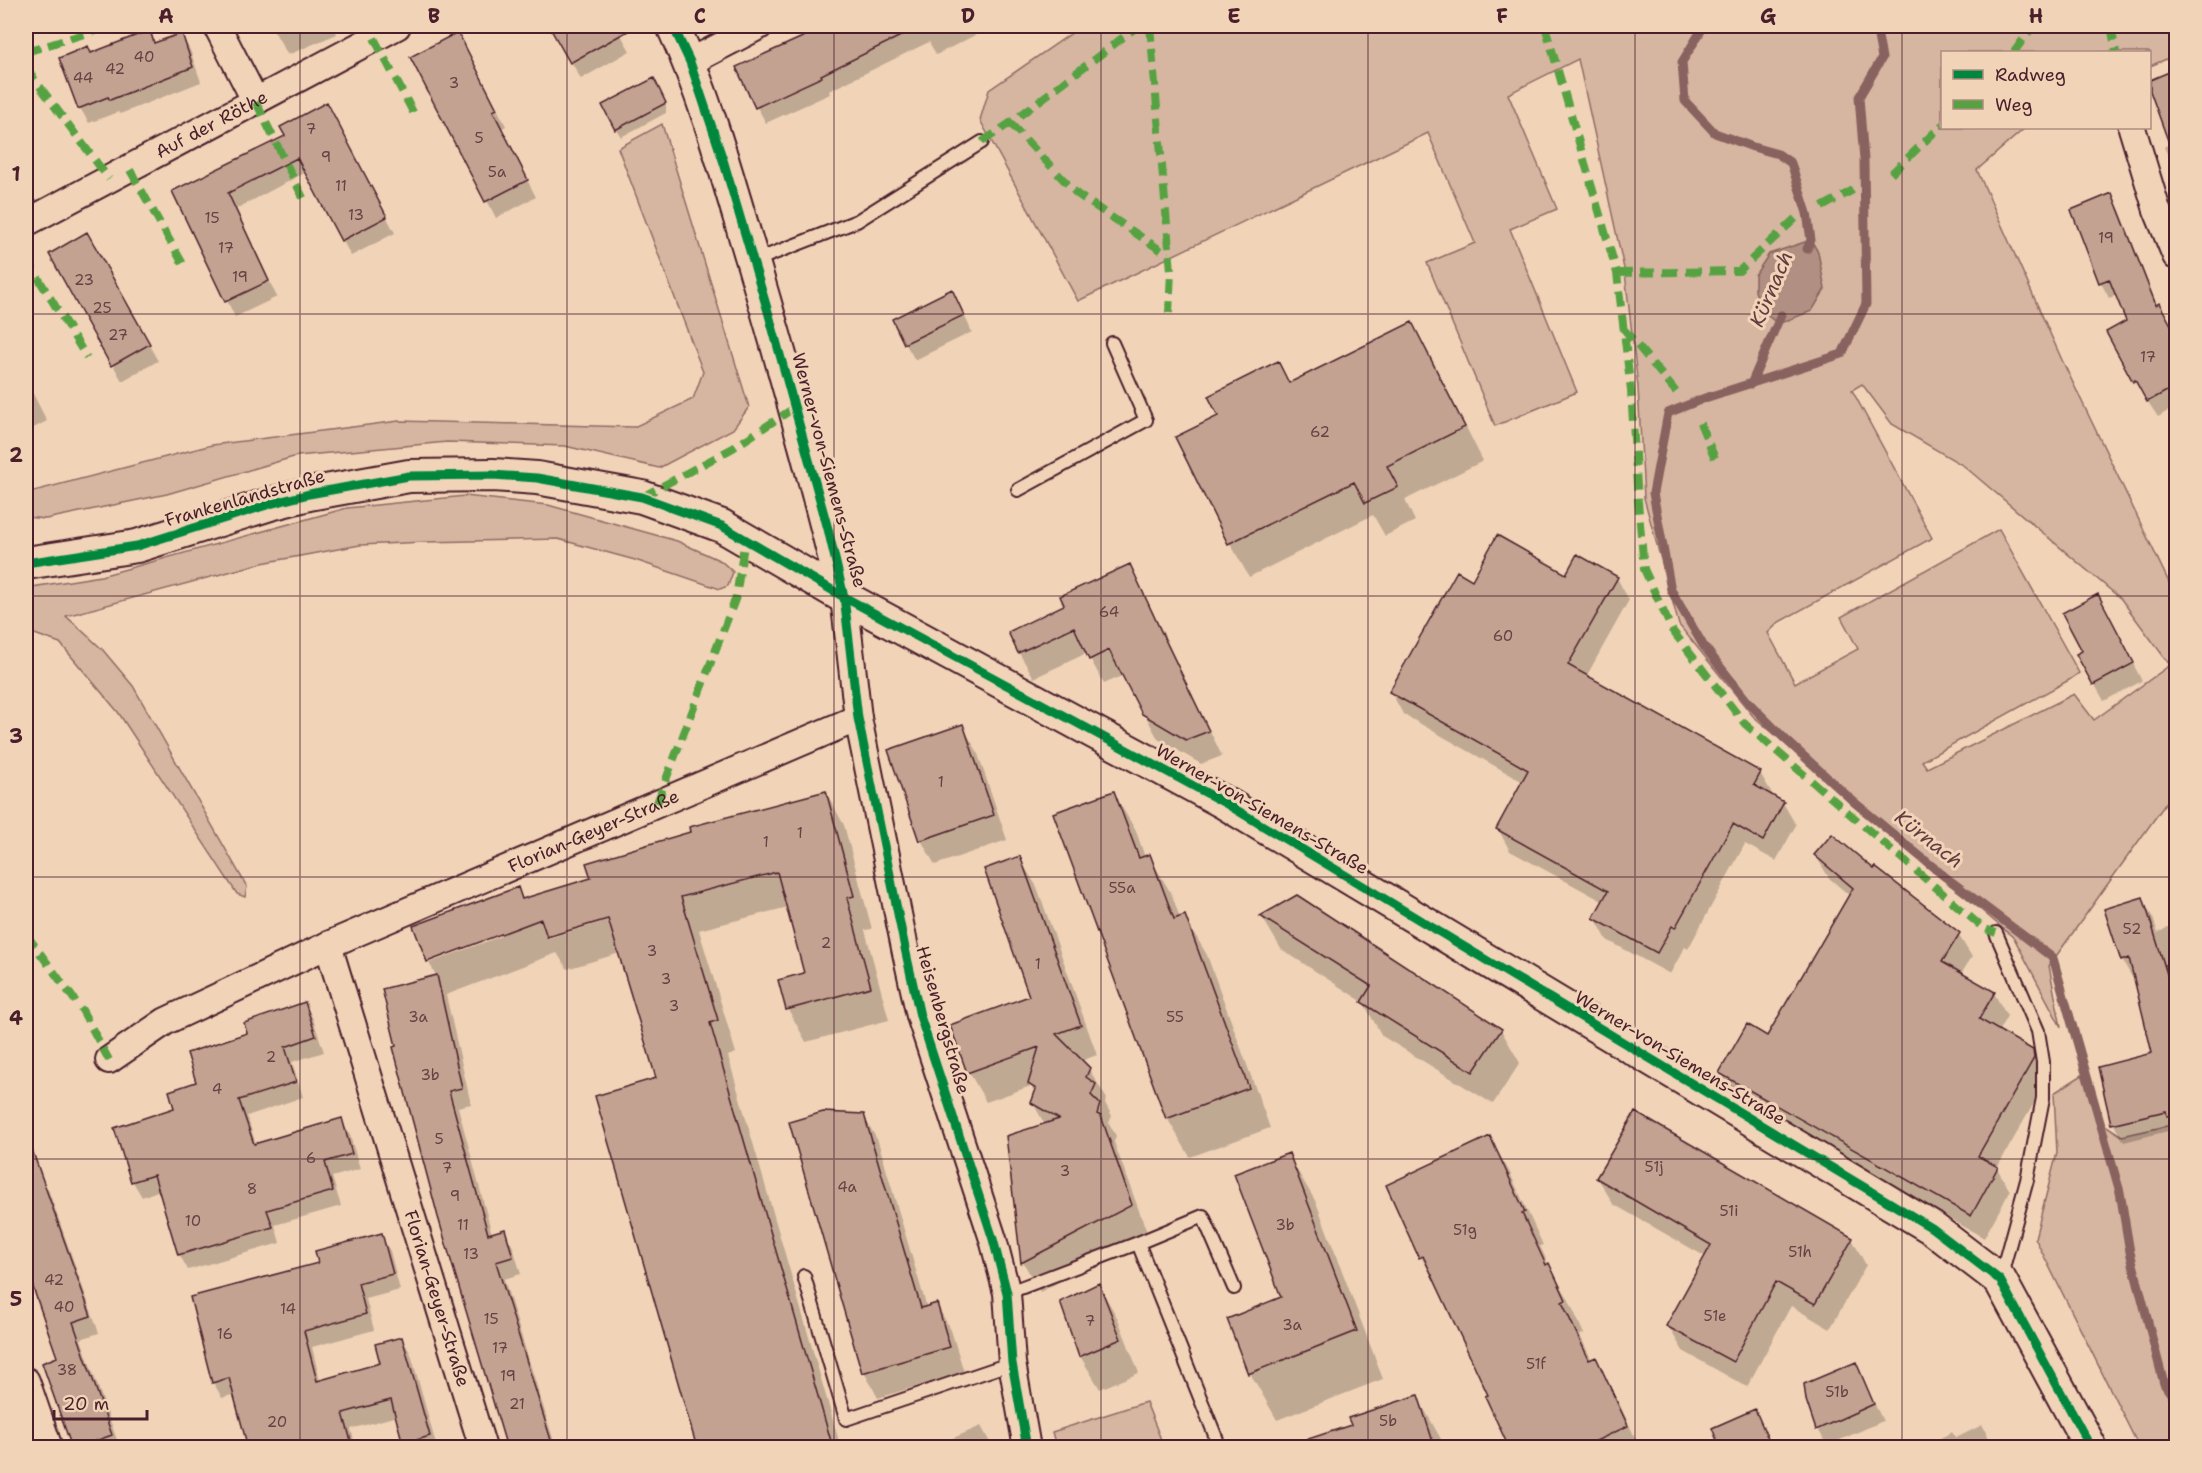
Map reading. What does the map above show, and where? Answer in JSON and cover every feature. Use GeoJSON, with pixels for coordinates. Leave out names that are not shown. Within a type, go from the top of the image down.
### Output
{"type":"FeatureCollection","features":[{"type":"Feature","properties":{"kind":"street"},"geometry":{"type":"LineString","coordinates":[[217,26],[256,102]]}},
{"type":"Feature","properties":{"kind":"street","name":"Auf der Röthe"},"geometry":{"type":"LineString","coordinates":[[26,224],[256,102],[372,32],[397,26]]}},
{"type":"Feature","properties":{"kind":"street","name":"Werner-von-Siemens-Straße"},"geometry":{"type":"LineString","coordinates":[[673,26],[690,63],[724,163],[783,364],[844,597],[1225,803],[1932,1228],[2000,1280],[2091,1448]]}},
{"type":"Feature","properties":{"kind":"street"},"geometry":{"type":"LineString","coordinates":[[690,63],[759,26]]}},
{"type":"Feature","properties":{"kind":"street"},"geometry":{"type":"LineString","coordinates":[[2133,129],[2157,210],[2176,256]]}},
{"type":"Feature","properties":{"kind":"street","name":"Frankenlandstraße"},"geometry":{"type":"LineString","coordinates":[[26,563],[137,546],[309,494],[409,476],[493,475],[579,484],[642,497],[722,526],[844,597]]}},
{"type":"Feature","properties":{"kind":"street","name":"Heisenbergstraße"},"geometry":{"type":"LineString","coordinates":[[844,597],[858,718],[920,1016],[993,1239],[1007,1293],[1012,1364],[1027,1448]]}},
{"type":"Feature","properties":{"kind":"street","name":"Florian-Geyer-Straße"},"geometry":{"type":"LineString","coordinates":[[109,1060],[166,1021],[328,945],[858,718]]}},
{"type":"Feature","properties":{"kind":"street","name":"Florian-Geyer-Straße"},"geometry":{"type":"LineString","coordinates":[[328,945],[483,1448]]}},
{"type":"Feature","properties":{"kind":"street"},"geometry":{"type":"LineString","coordinates":[[26,1381],[49,1448]]}},
{"type":"Feature","properties":{"kind":"lane"},"geometry":{"type":"LineString","coordinates":[[753,262],[857,221],[982,142]]}},
{"type":"Feature","properties":{"kind":"lane"},"geometry":{"type":"LineString","coordinates":[[1018,490],[1146,420],[1112,343]]}},
{"type":"Feature","properties":{"kind":"lane"},"geometry":{"type":"LineString","coordinates":[[1996,933],[2038,1031],[2043,1062],[2043,1098],[2029,1168],[2000,1280]]}},
{"type":"Feature","properties":{"kind":"lane"},"geometry":{"type":"LineString","coordinates":[[1007,1293],[1203,1216],[1234,1288]]}},
{"type":"Feature","properties":{"kind":"lane"},"geometry":{"type":"LineString","coordinates":[[1138,1242],[1217,1440]]}},
{"type":"Feature","properties":{"kind":"lane"},"geometry":{"type":"LineString","coordinates":[[804,1276],[846,1419],[1012,1364]]}},
{"type":"Feature","properties":{"kind":"shaded area"},"geometry":{"type":"Polygon","coordinates":[[[1082,26],[2176,26],[2176,55],[2151,66],[2151,51],[1941,51],[1941,129],[2024,129],[1977,170],[2062,360],[2176,597],[2176,789],[2049,966],[2061,1027],[2014,938],[1753,716],[1679,625],[1644,498],[1638,387],[1625,273],[1578,59],[1508,94],[1557,209],[1510,229],[1577,392],[1495,426],[1427,263],[1475,243],[1428,133],[1078,301],[980,120],[989,90],[1082,26]],[[1862,384],[1852,390],[1932,538],[1779,622],[1768,633],[1795,683],[1858,649],[1841,617],[1999,529],[2079,673],[1922,761],[1927,768],[2074,694],[2094,720],[2170,665],[2121,599],[1964,466],[1892,424],[1862,384]]]}},
{"type":"Feature","properties":{"kind":"shaded area"},"geometry":{"type":"Polygon","coordinates":[[[662,124],[749,407],[733,429],[659,468],[565,446],[447,442],[297,456],[167,494],[46,519],[26,517],[26,493],[212,445],[399,421],[634,427],[693,399],[703,372],[618,148],[662,124]]]}},
{"type":"Feature","properties":{"kind":"shaded area"},"geometry":{"type":"Polygon","coordinates":[[[465,496],[548,505],[677,541],[721,561],[733,572],[728,586],[720,589],[635,560],[558,539],[360,545],[262,563],[66,616],[102,649],[133,686],[247,887],[245,897],[237,894],[118,712],[60,643],[26,631],[26,588],[101,576],[347,508],[465,496]]]}},
{"type":"Feature","properties":{"kind":"shaded area"},"geometry":{"type":"Polygon","coordinates":[[[2084,1074],[2102,1123],[2122,1136],[2176,1124],[2176,1447],[2139,1447],[2035,1238],[2057,1153],[2054,1093],[2084,1074]]]}},
{"type":"Feature","properties":{"kind":"shaded area"},"geometry":{"type":"Polygon","coordinates":[[[1146,1402],[1164,1447],[1056,1447],[1052,1432],[1146,1402]]]}},
{"type":"Feature","properties":{"kind":"water"},"geometry":{"type":"Polygon","coordinates":[[[1811,240],[1818,252],[1825,289],[1812,311],[1778,324],[1763,312],[1755,291],[1755,275],[1769,254],[1811,240]]]}},
{"type":"Feature","properties":{"kind":"building"},"geometry":{"type":"Polygon","coordinates":[[[549,26],[637,26],[570,63],[549,26]]]}},
{"type":"Feature","properties":{"kind":"building"},"geometry":{"type":"Polygon","coordinates":[[[827,26],[921,26],[821,75],[822,77],[755,108],[736,67],[827,26]]]}},
{"type":"Feature","properties":{"kind":"building"},"geometry":{"type":"Polygon","coordinates":[[[150,30],[154,43],[182,33],[193,67],[110,100],[108,97],[78,109],[59,58],[88,46],[91,53],[150,30]]]}},
{"type":"Feature","properties":{"kind":"building"},"geometry":{"type":"Polygon","coordinates":[[[458,32],[497,109],[493,111],[528,180],[485,202],[410,57],[458,32]]]}},
{"type":"Feature","properties":{"kind":"building"},"geometry":{"type":"Polygon","coordinates":[[[2169,72],[2176,90],[2176,156],[2174,157],[2151,94],[2151,80],[2169,72]]]}},
{"type":"Feature","properties":{"kind":"building"},"geometry":{"type":"Polygon","coordinates":[[[654,78],[666,103],[615,130],[602,105],[654,78]]]}},
{"type":"Feature","properties":{"kind":"building"},"geometry":{"type":"Polygon","coordinates":[[[327,102],[387,217],[341,241],[297,158],[228,193],[269,281],[225,302],[172,191],[285,136],[280,127],[327,102]]]}},
{"type":"Feature","properties":{"kind":"building"},"geometry":{"type":"Polygon","coordinates":[[[2112,193],[2156,305],[2159,303],[2176,334],[2176,386],[2147,402],[2135,380],[2133,382],[2106,332],[2126,321],[2109,279],[2099,283],[2071,210],[2112,193]]]}},
{"type":"Feature","properties":{"kind":"building"},"geometry":{"type":"Polygon","coordinates":[[[87,232],[150,344],[111,366],[49,254],[87,232]]]}},
{"type":"Feature","properties":{"kind":"building"},"geometry":{"type":"Polygon","coordinates":[[[952,289],[964,315],[904,344],[892,319],[952,289]]]}},
{"type":"Feature","properties":{"kind":"building"},"geometry":{"type":"Polygon","coordinates":[[[1412,322],[1465,427],[1387,466],[1398,487],[1365,503],[1354,482],[1228,544],[1175,437],[1218,416],[1208,396],[1278,361],[1289,383],[1412,322]]]}},
{"type":"Feature","properties":{"kind":"building"},"geometry":{"type":"Polygon","coordinates":[[[1497,535],[1566,574],[1577,554],[1618,577],[1568,665],[1761,772],[1754,785],[1784,802],[1763,841],[1733,824],[1675,928],[1672,926],[1657,953],[1593,918],[1608,891],[1496,829],[1528,770],[1389,692],[1457,571],[1472,580],[1497,535]]]}},
{"type":"Feature","properties":{"kind":"building"},"geometry":{"type":"Polygon","coordinates":[[[1130,564],[1209,731],[1186,740],[1142,714],[1109,650],[1089,660],[1074,627],[1018,653],[1008,632],[1064,605],[1060,596],[1130,564]]]}},
{"type":"Feature","properties":{"kind":"building"},"geometry":{"type":"Polygon","coordinates":[[[2098,594],[2134,663],[2093,685],[2076,654],[2082,651],[2062,613],[2098,594]]]}},
{"type":"Feature","properties":{"kind":"building"},"geometry":{"type":"Polygon","coordinates":[[[963,724],[994,815],[919,841],[888,750],[963,724]]]}},
{"type":"Feature","properties":{"kind":"building"},"geometry":{"type":"Polygon","coordinates":[[[826,791],[854,896],[847,898],[871,987],[786,1010],[778,980],[804,973],[777,872],[681,897],[718,1020],[710,1023],[833,1448],[697,1448],[595,1096],[656,1078],[608,919],[547,937],[541,919],[427,962],[413,926],[518,887],[522,899],[591,878],[586,863],[690,832],[689,827],[826,791]]]}},
{"type":"Feature","properties":{"kind":"building"},"geometry":{"type":"Polygon","coordinates":[[[1114,791],[1139,858],[1150,854],[1174,919],[1185,915],[1249,1088],[1166,1119],[1053,813],[1114,791]]]}},
{"type":"Feature","properties":{"kind":"building"},"geometry":{"type":"Polygon","coordinates":[[[1832,834],[1874,869],[1875,867],[1960,933],[1942,962],[1995,992],[1979,1019],[2033,1050],[2034,1058],[1978,1156],[1998,1167],[1971,1216],[1719,1073],[1747,1024],[1767,1036],[1853,888],[1814,855],[1832,834]]]}},
{"type":"Feature","properties":{"kind":"building"},"geometry":{"type":"Polygon","coordinates":[[[1020,856],[1081,1025],[1056,1034],[1090,1068],[1086,1077],[1096,1084],[1091,1095],[1100,1104],[1097,1114],[1101,1116],[1132,1205],[1021,1263],[1006,1136],[1059,1119],[1031,1103],[1036,1089],[1028,1084],[1039,1047],[967,1073],[950,1025],[1029,996],[984,869],[1020,856]]]}},
{"type":"Feature","properties":{"kind":"building"},"geometry":{"type":"Polygon","coordinates":[[[1297,895],[1502,1029],[1473,1072],[1361,1002],[1371,986],[1260,916],[1297,895]]]}},
{"type":"Feature","properties":{"kind":"building"},"geometry":{"type":"Polygon","coordinates":[[[2143,897],[2172,990],[2176,989],[2176,1115],[2167,1116],[2166,1111],[2111,1124],[2098,1067],[2152,1053],[2129,958],[2121,961],[2104,909],[2143,897]]]}},
{"type":"Feature","properties":{"kind":"building"},"geometry":{"type":"Polygon","coordinates":[[[437,975],[462,1088],[449,1091],[488,1234],[505,1229],[513,1257],[496,1262],[551,1440],[528,1448],[507,1448],[438,1217],[393,1047],[396,1046],[382,989],[437,975]]]}},
{"type":"Feature","properties":{"kind":"building"},"geometry":{"type":"Polygon","coordinates":[[[305,1002],[316,1036],[285,1047],[296,1082],[239,1100],[254,1144],[342,1118],[352,1154],[325,1162],[333,1191],[267,1210],[273,1227],[178,1255],[154,1175],[131,1182],[114,1128],[174,1108],[169,1091],[196,1082],[187,1053],[247,1033],[244,1023],[305,1002]]]}},
{"type":"Feature","properties":{"kind":"building"},"geometry":{"type":"Polygon","coordinates":[[[823,1112],[864,1114],[921,1308],[937,1303],[950,1347],[862,1373],[789,1122],[823,1112]]]}},
{"type":"Feature","properties":{"kind":"building"},"geometry":{"type":"Polygon","coordinates":[[[1635,1112],[1853,1238],[1815,1304],[1776,1282],[1733,1362],[1666,1326],[1711,1245],[1596,1178],[1635,1112]]]}},
{"type":"Feature","properties":{"kind":"building"},"geometry":{"type":"Polygon","coordinates":[[[1490,1136],[1525,1212],[1522,1213],[1546,1265],[1549,1263],[1566,1300],[1562,1302],[1589,1360],[1596,1357],[1628,1426],[1581,1448],[1509,1448],[1485,1396],[1488,1395],[1423,1256],[1419,1258],[1386,1185],[1490,1136]]]}},
{"type":"Feature","properties":{"kind":"building"},"geometry":{"type":"Polygon","coordinates":[[[29,1141],[91,1316],[73,1322],[112,1435],[76,1448],[72,1448],[42,1363],[57,1357],[26,1267],[26,1142],[29,1141]]]}},
{"type":"Feature","properties":{"kind":"building"},"geometry":{"type":"Polygon","coordinates":[[[1289,1153],[1357,1331],[1248,1374],[1227,1319],[1281,1297],[1234,1174],[1289,1153]]]}},
{"type":"Feature","properties":{"kind":"building"},"geometry":{"type":"Polygon","coordinates":[[[382,1233],[393,1274],[358,1283],[366,1314],[304,1331],[317,1381],[380,1363],[375,1344],[402,1337],[430,1436],[403,1444],[391,1400],[343,1413],[353,1448],[248,1448],[229,1378],[212,1383],[190,1297],[318,1263],[315,1251],[382,1233]]]}},
{"type":"Feature","properties":{"kind":"building"},"geometry":{"type":"Polygon","coordinates":[[[1099,1283],[1121,1339],[1079,1357],[1060,1302],[1099,1283]]]}},
{"type":"Feature","properties":{"kind":"building"},"geometry":{"type":"Polygon","coordinates":[[[1856,1362],[1874,1404],[1816,1430],[1806,1400],[1804,1384],[1856,1362]]]}},
{"type":"Feature","properties":{"kind":"building"},"geometry":{"type":"Polygon","coordinates":[[[1418,1395],[1435,1448],[1296,1448],[1296,1443],[1351,1425],[1348,1418],[1418,1395]]]}},
{"type":"Feature","properties":{"kind":"building"},"geometry":{"type":"Polygon","coordinates":[[[1755,1409],[1772,1448],[1720,1448],[1712,1428],[1755,1409]]]}},
{"type":"Feature","properties":{"kind":"waterway","name":"Kürnach"},"geometry":{"type":"LineString","coordinates":[[1704,26],[1682,62],[1685,101],[1715,133],[1778,154],[1791,163],[1807,213],[1811,240],[1807,249]]}},
{"type":"Feature","properties":{"kind":"waterway","name":"Kürnach"},"geometry":{"type":"LineString","coordinates":[[1876,26],[1882,58],[1859,97],[1864,160],[1866,304],[1842,354],[1705,398],[1668,413],[1653,493],[1671,590],[1703,645],[1748,702],[1785,739],[1854,802],[1944,876],[2053,958],[2120,1192],[2130,1252],[2164,1384],[2176,1401]]}},
{"type":"Feature","properties":{"kind":"waterway","name":"Kürnach"},"geometry":{"type":"LineString","coordinates":[[1751,384],[1781,315]]}},
{"type":"Feature","properties":{"kind":"marked path"},"geometry":{"type":"LineString","coordinates":[[26,52],[110,26]]}},
{"type":"Feature","properties":{"kind":"marked path"},"geometry":{"type":"LineString","coordinates":[[982,142],[1138,26]]}},
{"type":"Feature","properties":{"kind":"marked path"},"geometry":{"type":"LineString","coordinates":[[1150,26],[1171,271],[1169,313]]}},
{"type":"Feature","properties":{"kind":"marked path"},"geometry":{"type":"LineString","coordinates":[[1545,26],[1617,273],[1631,391],[1644,569],[1672,630],[1745,724],[1983,928],[1996,933]]}},
{"type":"Feature","properties":{"kind":"marked path"},"geometry":{"type":"LineString","coordinates":[[2015,51],[2033,26]]}},
{"type":"Feature","properties":{"kind":"marked path"},"geometry":{"type":"LineString","coordinates":[[2111,26],[2116,51]]}},
{"type":"Feature","properties":{"kind":"marked path"},"geometry":{"type":"LineString","coordinates":[[374,38],[414,114]]}},
{"type":"Feature","properties":{"kind":"marked path"},"geometry":{"type":"LineString","coordinates":[[26,68],[109,179]]}},
{"type":"Feature","properties":{"kind":"marked path"},"geometry":{"type":"LineString","coordinates":[[256,102],[306,204]]}},
{"type":"Feature","properties":{"kind":"marked path"},"geometry":{"type":"LineString","coordinates":[[1010,123],[1077,194],[1168,255]]}},
{"type":"Feature","properties":{"kind":"marked path"},"geometry":{"type":"LineString","coordinates":[[1891,174],[1941,126]]}},
{"type":"Feature","properties":{"kind":"marked path"},"geometry":{"type":"LineString","coordinates":[[130,170],[183,264]]}},
{"type":"Feature","properties":{"kind":"marked path"},"geometry":{"type":"LineString","coordinates":[[1822,207],[1853,190]]}},
{"type":"Feature","properties":{"kind":"marked path"},"geometry":{"type":"LineString","coordinates":[[1617,273],[1739,271],[1797,217]]}},
{"type":"Feature","properties":{"kind":"marked path"},"geometry":{"type":"LineString","coordinates":[[26,258],[87,358]]}},
{"type":"Feature","properties":{"kind":"marked path"},"geometry":{"type":"LineString","coordinates":[[1623,328],[1676,392]]}},
{"type":"Feature","properties":{"kind":"marked path"},"geometry":{"type":"LineString","coordinates":[[642,497],[733,448],[794,408]]}},
{"type":"Feature","properties":{"kind":"marked path"},"geometry":{"type":"LineString","coordinates":[[1700,423],[1717,463]]}},
{"type":"Feature","properties":{"kind":"marked path"},"geometry":{"type":"LineString","coordinates":[[657,803],[736,597],[745,539]]}},
{"type":"Feature","properties":{"kind":"marked path"},"geometry":{"type":"LineString","coordinates":[[26,934],[82,1010],[109,1060]]}},
{"type":"Feature","properties":{"kind":"cycle path"},"geometry":{"type":"LineString","coordinates":[[673,26],[690,62],[724,163],[828,529],[844,597],[858,718],[906,953],[920,1016],[993,1239],[1007,1293],[1012,1363],[1027,1448]]}},
{"type":"Feature","properties":{"kind":"cycle path"},"geometry":{"type":"LineString","coordinates":[[26,563],[137,546],[270,504],[309,494],[409,476],[493,475],[537,478],[642,497],[722,526],[844,597],[1225,803],[1932,1228],[2000,1280],[2091,1448]]}}]}
